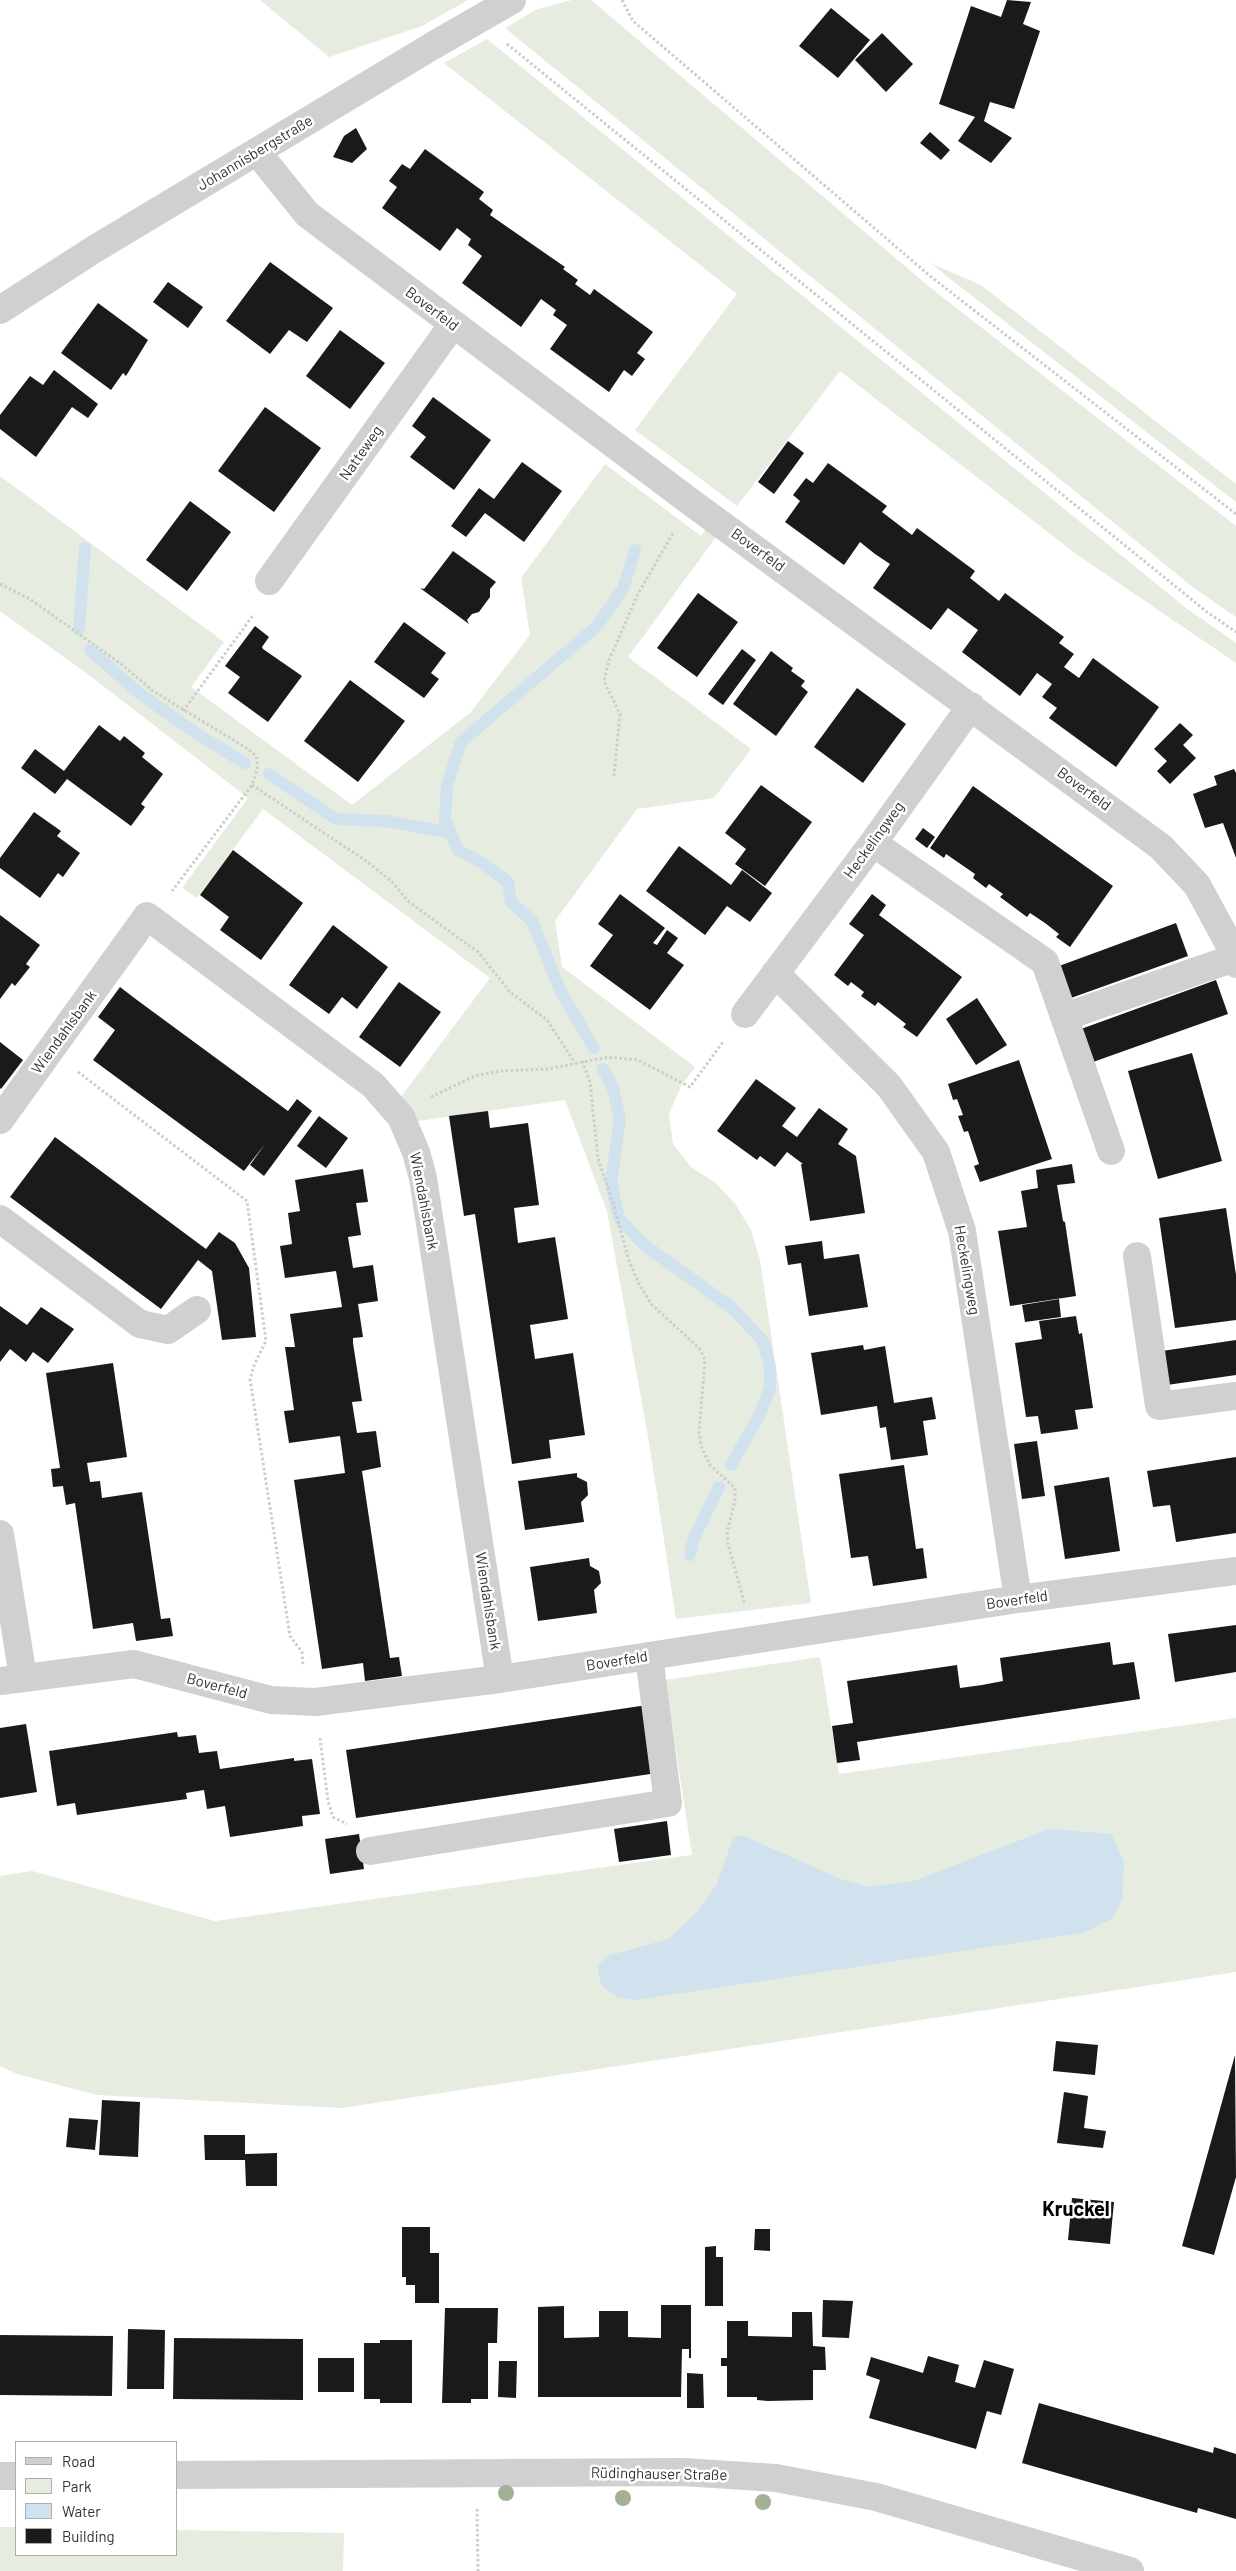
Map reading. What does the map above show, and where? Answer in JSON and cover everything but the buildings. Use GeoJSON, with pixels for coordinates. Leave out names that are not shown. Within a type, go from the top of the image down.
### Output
{"type":"FeatureCollection","features":[{"type":"Feature","properties":{"kind":"street","name":"Johannisbergstraße"},"geometry":{"type":"LineString","coordinates":[[0,310],[93,250],[512,0]]}},
{"type":"Feature","properties":{"kind":"street","name":"Boverfeld"},"geometry":{"type":"LineString","coordinates":[[257,152],[307,214],[692,503],[1161,847],[1197,885],[1229,944],[1235,961]]}},
{"type":"Feature","properties":{"kind":"street","name":"Natteweg"},"geometry":{"type":"LineString","coordinates":[[269,581],[453,324]]}},
{"type":"Feature","properties":{"kind":"street","name":"Heckelingweg"},"geometry":{"type":"LineString","coordinates":[[744,1014],[873,844],[970,706]]}},
{"type":"Feature","properties":{"kind":"street"},"geometry":{"type":"LineString","coordinates":[[873,844],[1045,962],[1111,1151]]}},
{"type":"Feature","properties":{"kind":"street","name":"Wiendahlsbank"},"geometry":{"type":"LineString","coordinates":[[0,1120],[147,916],[373,1085],[401,1117],[416,1152],[423,1178],[500,1679]]}},
{"type":"Feature","properties":{"kind":"street"},"geometry":{"type":"LineString","coordinates":[[1064,1017],[1235,961]]}},
{"type":"Feature","properties":{"kind":"street","name":"Heckelingweg"},"geometry":{"type":"LineString","coordinates":[[775,972],[889,1086],[936,1152],[962,1231],[1018,1599]]}},
{"type":"Feature","properties":{"kind":"street"},"geometry":{"type":"LineString","coordinates":[[0,1219],[140,1324],[168,1330],[197,1310]]}},
{"type":"Feature","properties":{"kind":"street"},"geometry":{"type":"LineString","coordinates":[[1137,1256],[1159,1406],[1236,1396]]}},
{"type":"Feature","properties":{"kind":"street"},"geometry":{"type":"LineString","coordinates":[[0,1534],[12,1679]]}},
{"type":"Feature","properties":{"kind":"street","name":"Boverfeld"},"geometry":{"type":"LineString","coordinates":[[12,1679],[134,1664],[272,1700],[311,1702],[500,1679],[1018,1599],[1236,1571]]}},
{"type":"Feature","properties":{"kind":"street"},"geometry":{"type":"LineString","coordinates":[[370,1851],[668,1803],[649,1656]]}},
{"type":"Feature","properties":{"kind":"street","name":"Rüdinghauser Straße"},"geometry":{"type":"LineString","coordinates":[[178,2475],[683,2472],[776,2478],[876,2497],[1130,2571]]}},
{"type":"Feature","properties":{"kind":"street"},"geometry":{"type":"LineString","coordinates":[[0,2476],[15,2476]]}},
{"type":"Feature","properties":{"kind":"path"},"geometry":{"type":"LineString","coordinates":[[622,0],[633,21],[930,276],[1236,514]]}},
{"type":"Feature","properties":{"kind":"path"},"geometry":{"type":"LineString","coordinates":[[499,38],[1206,612],[1236,632]]}},
{"type":"Feature","properties":{"kind":"path"},"geometry":{"type":"LineString","coordinates":[[614,776],[620,714],[604,681],[609,660],[638,594],[692,503]]}},
{"type":"Feature","properties":{"kind":"path"},"geometry":{"type":"LineString","coordinates":[[183,711],[269,592],[269,581]]}},
{"type":"Feature","properties":{"kind":"path"},"geometry":{"type":"LineString","coordinates":[[0,584],[30,599],[183,711],[226,735],[256,756],[258,766],[252,785],[177,885]]}},
{"type":"Feature","properties":{"kind":"path"},"geometry":{"type":"LineString","coordinates":[[252,785],[369,863],[392,882],[409,902],[478,952],[510,992],[546,1020],[575,1063]]}},
{"type":"Feature","properties":{"kind":"path"},"geometry":{"type":"LineString","coordinates":[[401,1117],[421,1102],[475,1076],[499,1071],[548,1069],[608,1057],[638,1060],[690,1087],[744,1014]]}},
{"type":"Feature","properties":{"kind":"path"},"geometry":{"type":"LineString","coordinates":[[50,1051],[247,1202],[266,1341],[255,1362],[250,1379],[290,1636],[302,1652],[328,1801],[333,1817],[347,1824],[365,1824],[370,1851]]}},
{"type":"Feature","properties":{"kind":"path"},"geometry":{"type":"LineString","coordinates":[[582,1061],[590,1082],[598,1159],[613,1203],[628,1261],[652,1305],[699,1348],[705,1360],[700,1425],[701,1446],[710,1465],[734,1488],[735,1501],[727,1532],[728,1544],[744,1603],[751,1640]]}},
{"type":"Feature","properties":{"kind":"path"},"geometry":{"type":"LineString","coordinates":[[477,2473],[478,2571]]}},
{"type":"Feature","properties":{"kind":"green space"},"geometry":{"type":"Polygon","coordinates":[[[260,0],[468,0],[422,26],[329,57],[260,0]]]}},
{"type":"Feature","properties":{"kind":"green space"},"geometry":{"type":"Polygon","coordinates":[[[572,0],[591,0],[932,289],[1236,526],[1236,617],[1194,588],[505,28],[538,9],[572,0]]]}},
{"type":"Feature","properties":{"kind":"green space"},"geometry":{"type":"Polygon","coordinates":[[[487,39],[1186,608],[1236,643],[1236,663],[1076,554],[840,371],[737,506],[635,430],[737,294],[444,63],[487,39]]]}},
{"type":"Feature","properties":{"kind":"green space"},"geometry":{"type":"Polygon","coordinates":[[[930,263],[981,285],[1236,484],[1236,502],[930,263]]]}},
{"type":"Feature","properties":{"kind":"green space"},"geometry":{"type":"Polygon","coordinates":[[[605,464],[701,536],[709,525],[719,533],[628,657],[751,749],[714,798],[637,809],[555,921],[562,967],[695,1067],[681,1086],[669,1114],[673,1144],[691,1167],[716,1183],[736,1205],[751,1230],[760,1260],[811,1603],[676,1619],[649,1442],[607,1211],[565,1100],[418,1121],[401,1097],[490,978],[263,809],[197,898],[182,888],[248,798],[89,675],[0,611],[0,476],[224,642],[191,687],[352,805],[471,712],[530,635],[521,578],[605,464]]]}},
{"type":"Feature","properties":{"kind":"green space"},"geometry":{"type":"Polygon","coordinates":[[[820,1657],[839,1774],[1236,1718],[1236,1972],[342,2108],[97,2095],[17,2074],[0,2066],[0,1876],[32,1871],[215,1921],[692,1855],[665,1680],[820,1657]]]}},
{"type":"Feature","properties":{"kind":"green space"},"geometry":{"type":"Polygon","coordinates":[[[0,2527],[15,2527],[15,2556],[178,2556],[178,2530],[344,2533],[343,2571],[0,2571],[0,2527]]]}},
{"type":"Feature","properties":{"kind":"water"},"geometry":{"type":"Polygon","coordinates":[[[1049,1829],[1111,1834],[1124,1861],[1122,1900],[1112,1919],[1082,1933],[636,2000],[617,1997],[601,1985],[597,1966],[607,1956],[669,1939],[697,1912],[717,1884],[733,1838],[742,1835],[838,1878],[868,1887],[914,1881],[1049,1829]]]}},
{"type":"Feature","properties":{"kind":"waterway"},"geometry":{"type":"LineString","coordinates":[[79,629],[85,548]]}},
{"type":"Feature","properties":{"kind":"waterway"},"geometry":{"type":"LineString","coordinates":[[594,1048],[561,992],[532,921],[511,902],[508,882],[484,864],[458,850],[445,820],[447,786],[461,742],[596,627],[623,589],[635,550]]}},
{"type":"Feature","properties":{"kind":"waterway"},"geometry":{"type":"LineString","coordinates":[[90,650],[139,693],[197,734],[245,763]]}},
{"type":"Feature","properties":{"kind":"waterway"},"geometry":{"type":"LineString","coordinates":[[269,774],[336,819],[386,821],[451,833]]}},
{"type":"Feature","properties":{"kind":"waterway"},"geometry":{"type":"LineString","coordinates":[[603,1069],[613,1088],[620,1120],[611,1182],[619,1218],[643,1244],[731,1307],[763,1341],[770,1366],[770,1388],[759,1416],[731,1465]]}},
{"type":"Feature","properties":{"kind":"waterway"},"geometry":{"type":"LineString","coordinates":[[690,1555],[694,1538],[719,1487]]}},
{"type":"Feature","properties":{"kind":"district","name":"Kruckel"},"geometry":{"type":"Point","coordinates":[1076,2209]}}]}
